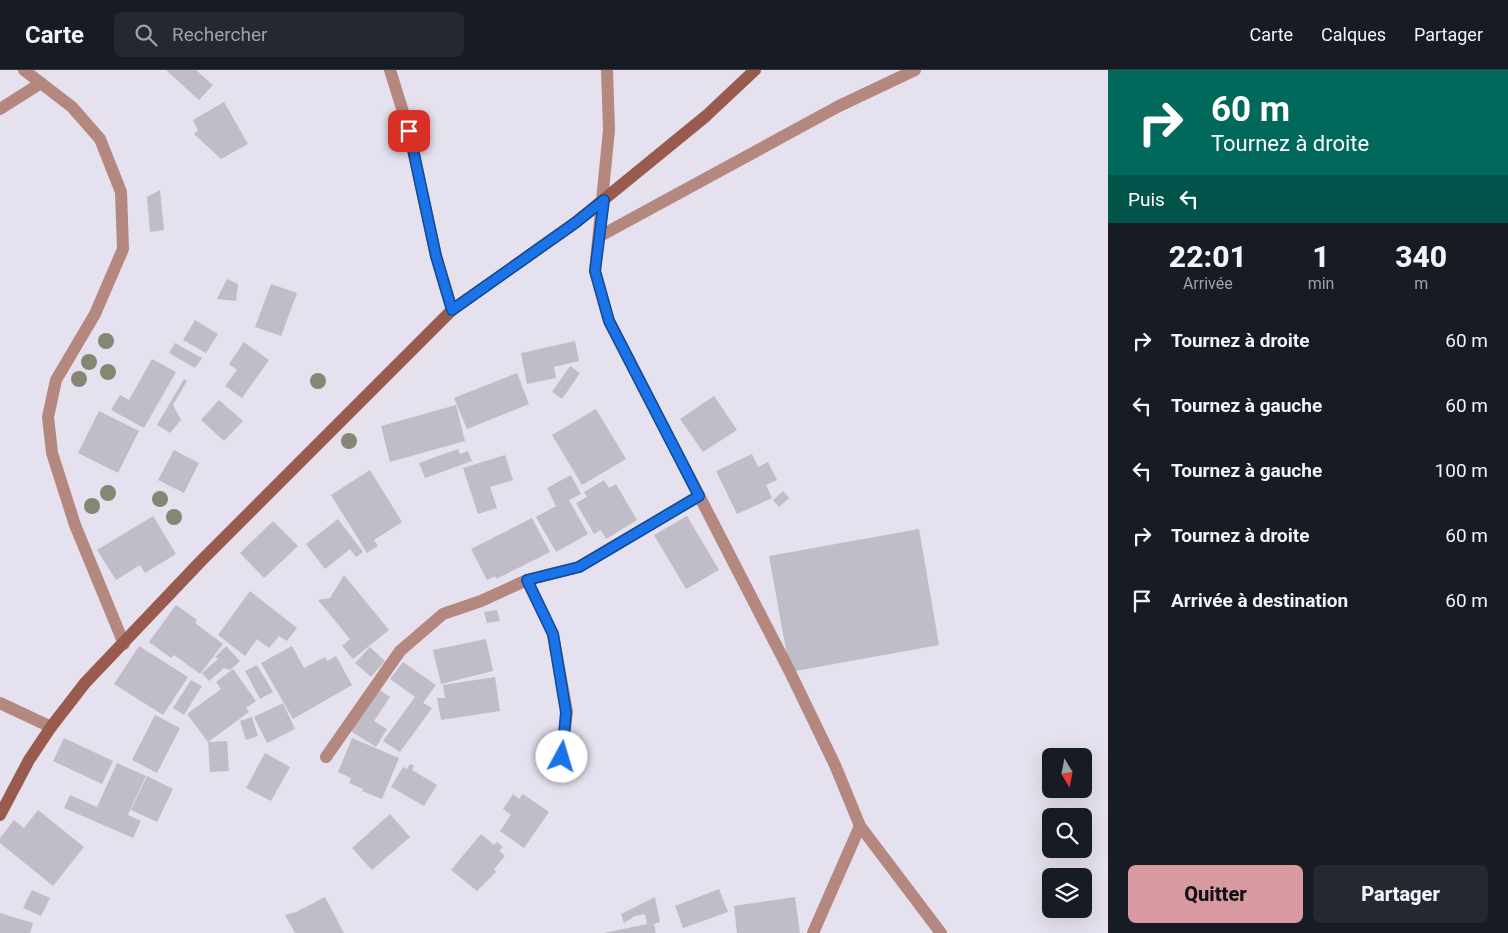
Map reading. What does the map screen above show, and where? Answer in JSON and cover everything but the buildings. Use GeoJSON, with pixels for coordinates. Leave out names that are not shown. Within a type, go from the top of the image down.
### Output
{"type":"FeatureCollection","features":[{"type":"Feature","properties":{"kind":"street"},"geometry":{"type":"LineString","coordinates":[[24,70],[72,107],[100,139],[121,192],[123,248],[95,314],[56,380],[48,417],[52,453],[75,525],[124,644]]}},
{"type":"Feature","properties":{"kind":"street"},"geometry":{"type":"LineString","coordinates":[[390,70],[409,131],[436,256],[452,310]]}},
{"type":"Feature","properties":{"kind":"street"},"geometry":{"type":"LineString","coordinates":[[607,70],[609,130],[604,200],[595,271],[609,321],[790,672],[835,765],[860,826],[941,933]]}},
{"type":"Feature","properties":{"kind":"street"},"geometry":{"type":"LineString","coordinates":[[0,815],[29,760],[51,727],[85,683],[124,644],[201,560],[452,310],[575,223],[604,200],[706,116],[754,70]]}},
{"type":"Feature","properties":{"kind":"street"},"geometry":{"type":"LineString","coordinates":[[600,236],[839,106],[915,70]]}},
{"type":"Feature","properties":{"kind":"street"},"geometry":{"type":"LineString","coordinates":[[0,109],[41,83]]}},
{"type":"Feature","properties":{"kind":"street"},"geometry":{"type":"LineString","coordinates":[[326,758],[400,651],[443,614],[481,601],[527,580],[579,567],[699,496]]}},
{"type":"Feature","properties":{"kind":"street"},"geometry":{"type":"LineString","coordinates":[[527,580],[553,634],[566,712],[560,773]]}},
{"type":"Feature","properties":{"kind":"street"},"geometry":{"type":"LineString","coordinates":[[0,703],[51,727]]}},
{"type":"Feature","properties":{"kind":"street"},"geometry":{"type":"LineString","coordinates":[[813,933],[860,826]]}},
{"type":"Feature","properties":{"kind":"route"},"geometry":{"type":"LineString","coordinates":[[409,131],[436,256],[452,310],[575,223],[604,200],[595,271],[609,321],[699,496],[579,567],[527,580],[553,634],[566,712],[562,757]]}}]}
